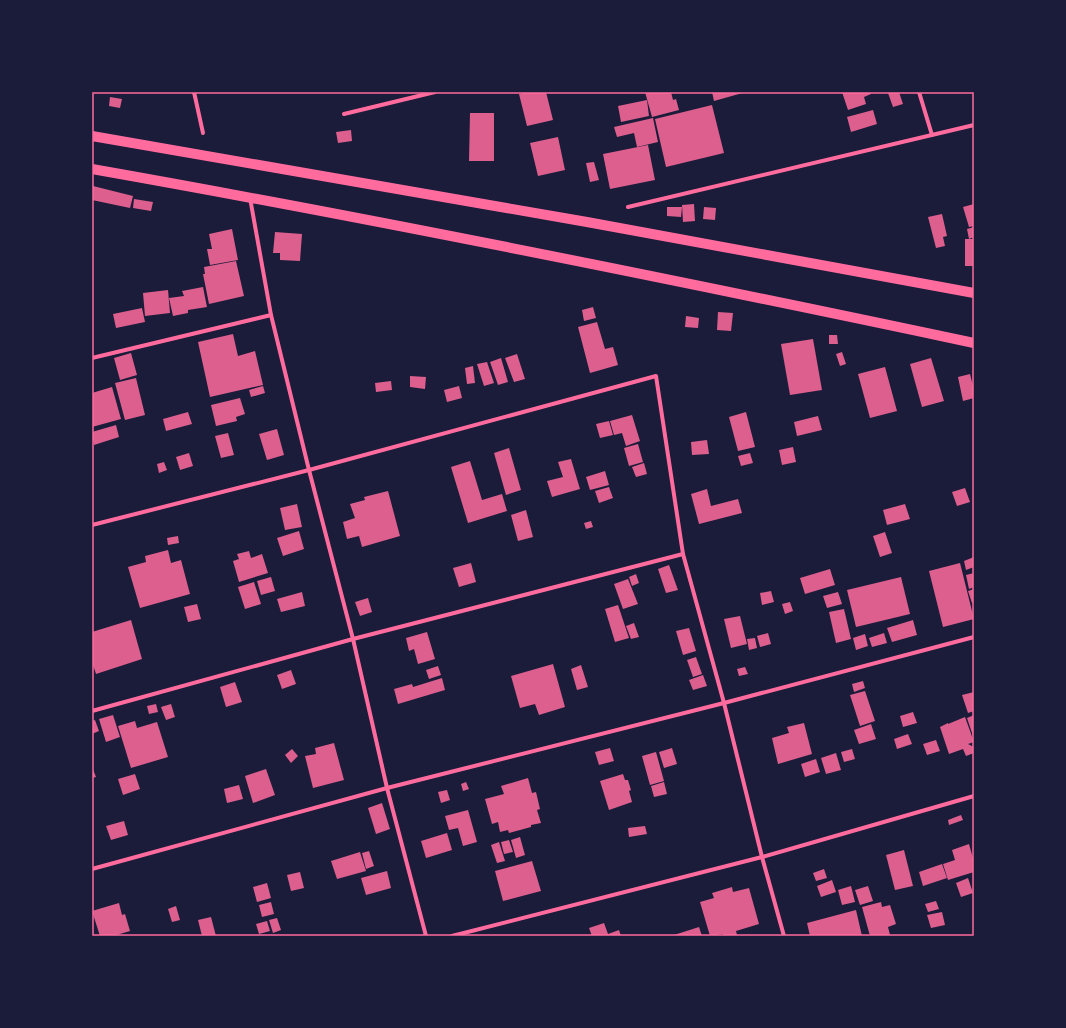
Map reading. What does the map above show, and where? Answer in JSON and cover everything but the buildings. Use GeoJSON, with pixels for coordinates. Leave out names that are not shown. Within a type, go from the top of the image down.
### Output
{"type":"FeatureCollection","features":[{"type":"Feature","properties":{"kind":"main road"},"geometry":{"type":"LineString","coordinates":[[92,136],[587,222],[974,293]]}},
{"type":"Feature","properties":{"kind":"main road"},"geometry":{"type":"LineString","coordinates":[[92,169],[250,197],[635,272],[974,343]]}},
{"type":"Feature","properties":{"kind":"street"},"geometry":{"type":"LineString","coordinates":[[194,92],[203,132]]}},
{"type":"Feature","properties":{"kind":"street"},"geometry":{"type":"LineString","coordinates":[[344,114],[435,92]]}},
{"type":"Feature","properties":{"kind":"street"},"geometry":{"type":"LineString","coordinates":[[920,92],[932,135]]}},
{"type":"Feature","properties":{"kind":"street"},"geometry":{"type":"LineString","coordinates":[[628,207],[974,125]]}},
{"type":"Feature","properties":{"kind":"street"},"geometry":{"type":"LineString","coordinates":[[250,197],[271,315],[309,470],[353,638],[387,788],[426,936]]}},
{"type":"Feature","properties":{"kind":"street"},"geometry":{"type":"LineString","coordinates":[[92,358],[271,315]]}},
{"type":"Feature","properties":{"kind":"street"},"geometry":{"type":"LineString","coordinates":[[92,525],[309,470],[656,376],[683,554],[724,703],[762,858],[784,936]]}},
{"type":"Feature","properties":{"kind":"street"},"geometry":{"type":"LineString","coordinates":[[92,711],[353,638],[683,554]]}},
{"type":"Feature","properties":{"kind":"street"},"geometry":{"type":"LineString","coordinates":[[92,869],[387,788],[724,703],[974,637]]}},
{"type":"Feature","properties":{"kind":"street"},"geometry":{"type":"LineString","coordinates":[[452,936],[762,858],[974,796]]}}]}
